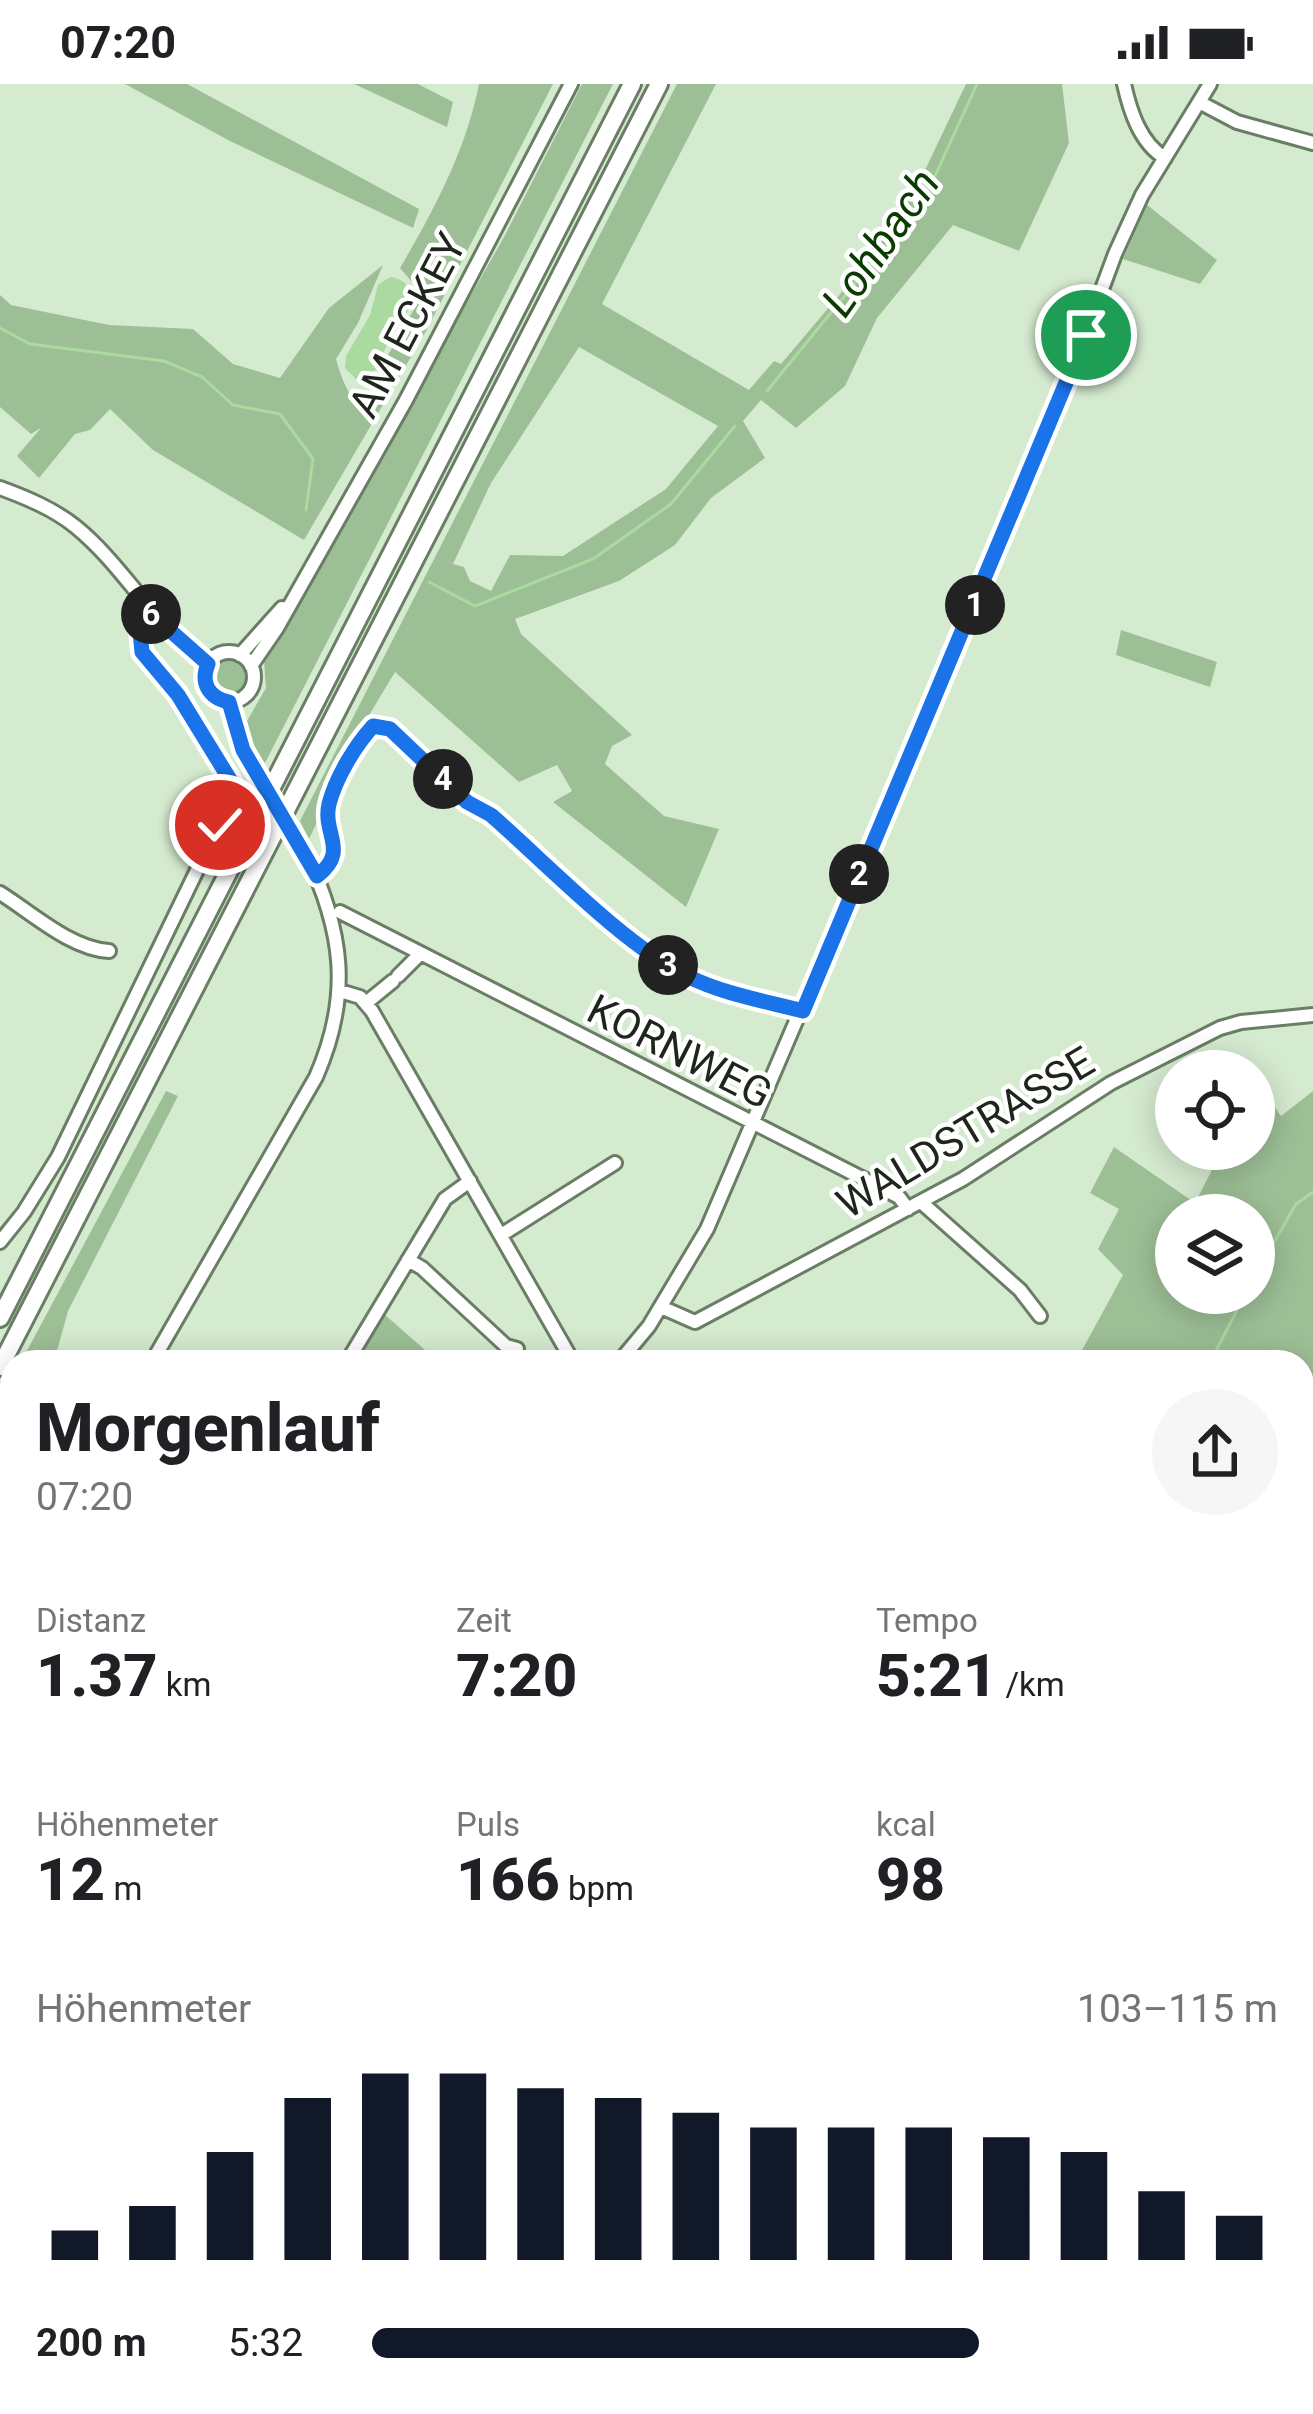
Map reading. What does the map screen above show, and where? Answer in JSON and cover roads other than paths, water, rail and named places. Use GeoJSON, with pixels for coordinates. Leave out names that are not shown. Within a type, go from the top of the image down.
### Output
{"type":"FeatureCollection","features":[{"type":"Feature","properties":{"kind":"highway"},"geometry":{"type":"LineString","coordinates":[[0,1318],[632,84]]}},
{"type":"Feature","properties":{"kind":"highway"},"geometry":{"type":"LineString","coordinates":[[9,1350],[659,84]]}},
{"type":"Feature","properties":{"kind":"street","name":"AM ECKEY"},"geometry":{"type":"LineString","coordinates":[[251,666],[406,400],[571,84]]}},
{"type":"Feature","properties":{"kind":"street"},"geometry":{"type":"LineString","coordinates":[[1124,84],[1144,136],[1165,158]]}},
{"type":"Feature","properties":{"kind":"street"},"geometry":{"type":"LineString","coordinates":[[628,1350],[661,1307],[707,1229],[1046,437],[1115,254],[1142,195],[1210,84]]}},
{"type":"Feature","properties":{"kind":"street"},"geometry":{"type":"LineString","coordinates":[[1199,102],[1237,122],[1313,143]]}},
{"type":"Feature","properties":{"kind":"street"},"geometry":{"type":"LineString","coordinates":[[2,494],[46,508],[77,528],[148,611],[208,664]]}},
{"type":"Feature","properties":{"kind":"street","name":"AM ECKEY"},"geometry":{"type":"LineString","coordinates":[[240,655],[295,593]]}},
{"type":"Feature","properties":{"kind":"street"},"geometry":{"type":"LineString","coordinates":[[0,1242],[58,1157],[230,802],[232,783],[206,738],[142,652],[139,622],[148,611]]}},
{"type":"Feature","properties":{"kind":"street"},"geometry":{"type":"LineString","coordinates":[[226,652],[240,655],[251,666],[250,690],[229,702],[212,696],[207,689],[208,664],[226,652]]}},
{"type":"Feature","properties":{"kind":"street"},"geometry":{"type":"LineString","coordinates":[[159,1350],[316,1077],[330,1043],[340,991],[334,931],[317,876],[236,736],[229,702]]}},
{"type":"Feature","properties":{"kind":"street"},"geometry":{"type":"LineString","coordinates":[[317,876],[334,854],[328,811],[334,790],[373,726],[390,729],[467,802],[491,815],[641,946],[678,972],[712,987],[803,1011]]}},
{"type":"Feature","properties":{"kind":"street"},"geometry":{"type":"LineString","coordinates":[[0,893],[75,940],[109,951]]}},
{"type":"Feature","properties":{"kind":"street","name":"KORNWEG"},"geometry":{"type":"LineString","coordinates":[[340,912],[915,1206],[1020,1290],[1040,1316]]}},
{"type":"Feature","properties":{"kind":"street"},"geometry":{"type":"LineString","coordinates":[[366,1003],[419,955]]}},
{"type":"Feature","properties":{"kind":"street"},"geometry":{"type":"LineString","coordinates":[[340,991],[366,1003],[566,1350]]}},
{"type":"Feature","properties":{"kind":"street","name":"WALDSTRASSE"},"geometry":{"type":"LineString","coordinates":[[661,1307],[695,1322],[915,1206],[1111,1083],[1220,1028],[1313,1015]]}},
{"type":"Feature","properties":{"kind":"street"},"geometry":{"type":"LineString","coordinates":[[501,1235],[615,1162]]}},
{"type":"Feature","properties":{"kind":"street"},"geometry":{"type":"LineString","coordinates":[[358,1350],[445,1199],[470,1181]]}},
{"type":"Feature","properties":{"kind":"street"},"geometry":{"type":"LineString","coordinates":[[408,1260],[506,1346],[517,1349]]}},
{"type":"Feature","properties":{"kind":"waterway","name":"Lohbach"},"geometry":{"type":"LineString","coordinates":[[767,391],[913,212],[930,187],[977,84]]}},
{"type":"Feature","properties":{"kind":"waterway","name":"Lohbach"},"geometry":{"type":"LineString","coordinates":[[0,328],[30,344],[164,361],[202,377],[233,405],[280,414],[313,459],[306,510]]}},
{"type":"Feature","properties":{"kind":"waterway","name":"Lohbach"},"geometry":{"type":"LineString","coordinates":[[429,582],[475,606],[593,559],[671,504],[735,426]]}},
{"type":"Feature","properties":{"kind":"waterway"},"geometry":{"type":"LineString","coordinates":[[1275,1240],[1296,1204],[1313,1192]]}},
{"type":"Feature","properties":{"kind":"waterway"},"geometry":{"type":"LineString","coordinates":[[1216,1350],[1235,1314]]}}]}
